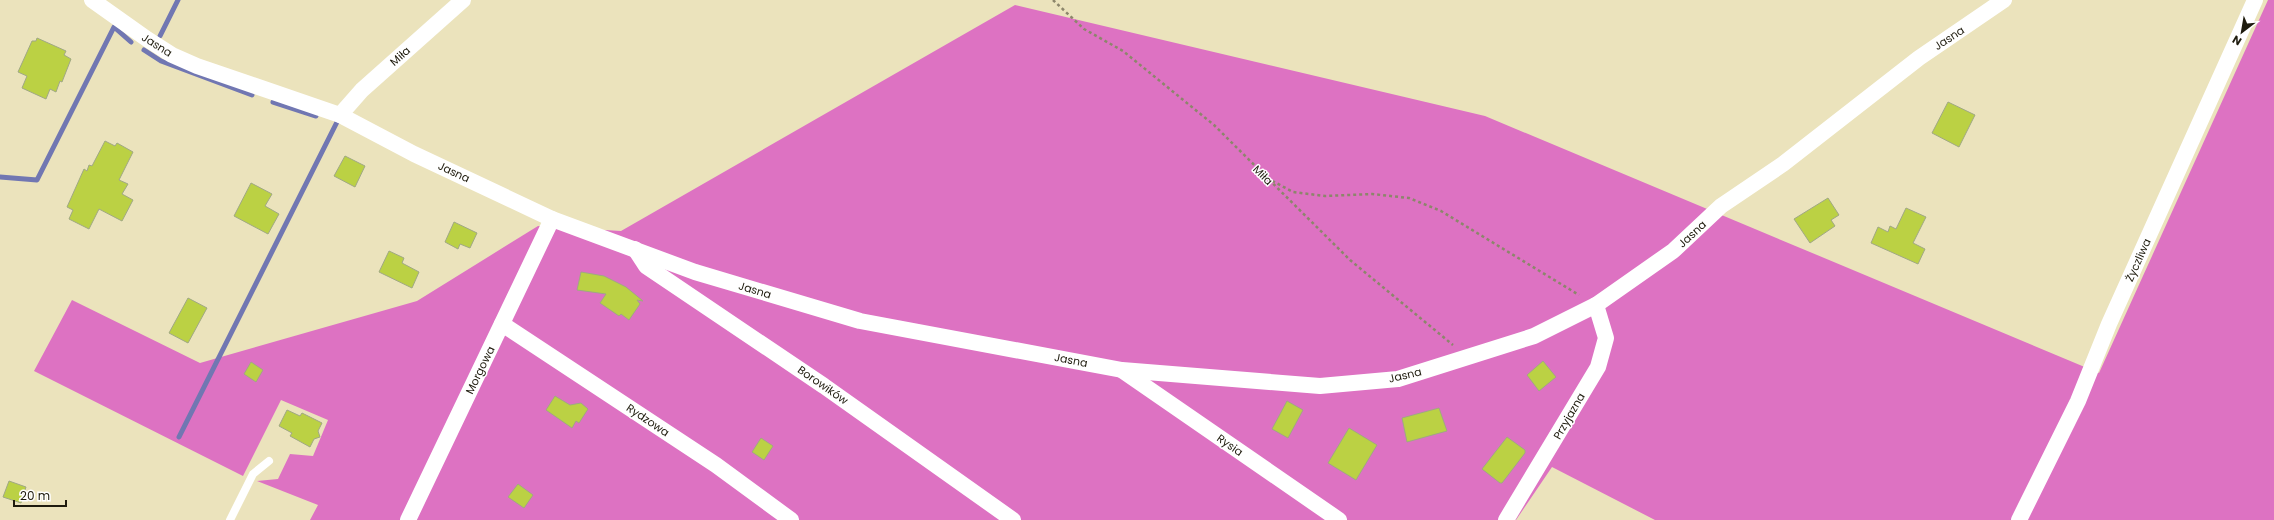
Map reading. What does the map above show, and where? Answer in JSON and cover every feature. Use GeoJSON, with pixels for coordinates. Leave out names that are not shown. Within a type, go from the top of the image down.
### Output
{"type":"FeatureCollection","features":[{"type":"Feature","properties":{"kind":"street","name":"Jasna"},"geometry":{"type":"LineString","coordinates":[[92,0],[172,55],[197,66],[340,115],[414,154],[552,219],[696,272],[860,321],[1122,370],[1320,386],[1398,379],[1534,336],[1596,305],[1673,251],[1721,206],[1783,164],[1919,58],[2004,0]]}},
{"type":"Feature","properties":{"kind":"street","name":"Miła"},"geometry":{"type":"LineString","coordinates":[[340,115],[362,90],[463,0]]}},
{"type":"Feature","properties":{"kind":"street","name":"Życzliwa"},"geometry":{"type":"LineString","coordinates":[[2019,520],[2078,401],[2109,324],[2255,0]]}},
{"type":"Feature","properties":{"kind":"street","name":"Morgowa"},"geometry":{"type":"LineString","coordinates":[[408,520],[552,219]]}},
{"type":"Feature","properties":{"kind":"street","name":"Borowików"},"geometry":{"type":"LineString","coordinates":[[635,249],[646,266],[824,386],[1013,520]]}},
{"type":"Feature","properties":{"kind":"street","name":"Przyjazna"},"geometry":{"type":"LineString","coordinates":[[1506,520],[1598,367],[1606,338],[1596,305]]}},
{"type":"Feature","properties":{"kind":"street","name":"Rydzowa"},"geometry":{"type":"LineString","coordinates":[[502,324],[716,465],[791,520]]}},
{"type":"Feature","properties":{"kind":"street","name":"Rysia"},"geometry":{"type":"LineString","coordinates":[[1122,370],[1339,520]]}},
{"type":"Feature","properties":{"kind":"lane"},"geometry":{"type":"LineString","coordinates":[[230,520],[253,474],[269,461]]}},
{"type":"Feature","properties":{"kind":"path","name":"Miła"},"geometry":{"type":"LineString","coordinates":[[1053,0],[1084,29],[1123,51],[1214,125],[1350,260],[1468,357]]}},
{"type":"Feature","properties":{"kind":"path"},"geometry":{"type":"LineString","coordinates":[[1265,177],[1293,192],[1325,196],[1372,194],[1415,200],[1441,211],[1596,305]]}},
{"type":"Feature","properties":{"kind":"shaded area"},"geometry":{"type":"Polygon","coordinates":[[[2268,0],[2274,0],[2274,520],[1655,520],[1552,467],[1516,520],[310,520],[318,505],[257,481],[278,479],[290,454],[313,456],[328,420],[281,400],[243,476],[34,371],[72,300],[200,363],[417,301],[538,226],[621,231],[1015,5],[1485,116],[2099,373],[2268,0]]]}},
{"type":"Feature","properties":{"kind":"building"},"geometry":{"type":"Polygon","coordinates":[[[37,38],[66,51],[64,55],[71,59],[62,82],[60,81],[56,92],[50,89],[46,99],[22,88],[27,76],[18,72],[32,41],[36,41],[37,38]]]}},
{"type":"Feature","properties":{"kind":"building"},"geometry":{"type":"Polygon","coordinates":[[[1948,102],[1975,115],[1959,147],[1932,133],[1948,102]]]}},
{"type":"Feature","properties":{"kind":"building"},"geometry":{"type":"Polygon","coordinates":[[[105,141],[115,146],[117,143],[133,152],[119,180],[128,184],[122,194],[133,200],[122,221],[99,209],[89,229],[69,219],[73,210],[67,207],[84,169],[87,171],[89,165],[92,166],[105,141]]]}},
{"type":"Feature","properties":{"kind":"building"},"geometry":{"type":"Polygon","coordinates":[[[345,156],[365,166],[355,187],[334,176],[345,156]]]}},
{"type":"Feature","properties":{"kind":"building"},"geometry":{"type":"Polygon","coordinates":[[[251,183],[272,194],[265,206],[279,214],[268,234],[234,216],[251,183]]]}},
{"type":"Feature","properties":{"kind":"building"},"geometry":{"type":"Polygon","coordinates":[[[1828,198],[1839,215],[1831,220],[1835,226],[1810,243],[1794,219],[1828,198]]]}},
{"type":"Feature","properties":{"kind":"building"},"geometry":{"type":"Polygon","coordinates":[[[1906,208],[1926,217],[1913,243],[1925,249],[1918,264],[1871,243],[1878,227],[1888,232],[1890,226],[1896,229],[1906,208]]]}},
{"type":"Feature","properties":{"kind":"building"},"geometry":{"type":"Polygon","coordinates":[[[454,222],[477,233],[470,248],[460,244],[458,249],[445,242],[454,222]]]}},
{"type":"Feature","properties":{"kind":"building"},"geometry":{"type":"Polygon","coordinates":[[[389,251],[404,258],[402,263],[419,272],[412,288],[379,272],[389,251]]]}},
{"type":"Feature","properties":{"kind":"building"},"geometry":{"type":"Polygon","coordinates":[[[581,272],[604,276],[626,287],[643,301],[637,300],[640,304],[629,320],[621,314],[619,316],[600,303],[606,294],[577,290],[581,272]]]}},
{"type":"Feature","properties":{"kind":"building"},"geometry":{"type":"Polygon","coordinates":[[[188,298],[207,308],[188,343],[169,333],[188,298]]]}},
{"type":"Feature","properties":{"kind":"building"},"geometry":{"type":"Polygon","coordinates":[[[1543,361],[1556,377],[1539,391],[1527,375],[1543,361]]]}},
{"type":"Feature","properties":{"kind":"building"},"geometry":{"type":"Polygon","coordinates":[[[251,362],[263,370],[256,382],[244,374],[251,362]]]}},
{"type":"Feature","properties":{"kind":"building"},"geometry":{"type":"Polygon","coordinates":[[[555,396],[570,405],[581,403],[588,409],[579,423],[576,421],[572,428],[546,410],[555,396]]]}},
{"type":"Feature","properties":{"kind":"building"},"geometry":{"type":"Polygon","coordinates":[[[1287,401],[1303,410],[1288,438],[1272,429],[1287,401]]]}},
{"type":"Feature","properties":{"kind":"building"},"geometry":{"type":"Polygon","coordinates":[[[1439,408],[1447,431],[1407,442],[1402,418],[1439,408]]]}},
{"type":"Feature","properties":{"kind":"building"},"geometry":{"type":"Polygon","coordinates":[[[287,410],[300,416],[302,413],[322,423],[318,431],[320,437],[314,439],[310,447],[290,436],[292,433],[279,426],[287,410]]]}},
{"type":"Feature","properties":{"kind":"building"},"geometry":{"type":"Polygon","coordinates":[[[1349,428],[1377,445],[1356,480],[1328,463],[1349,428]]]}},
{"type":"Feature","properties":{"kind":"building"},"geometry":{"type":"Polygon","coordinates":[[[1507,437],[1525,450],[1525,453],[1502,483],[1500,483],[1482,469],[1507,437]]]}},
{"type":"Feature","properties":{"kind":"building"},"geometry":{"type":"Polygon","coordinates":[[[761,438],[773,446],[764,460],[752,452],[761,438]]]}},
{"type":"Feature","properties":{"kind":"building"},"geometry":{"type":"Polygon","coordinates":[[[9,481],[26,487],[21,503],[3,497],[9,481]]]}},
{"type":"Feature","properties":{"kind":"building"},"geometry":{"type":"Polygon","coordinates":[[[518,484],[533,495],[524,508],[508,497],[518,484]]]}},
{"type":"Feature","properties":{"kind":"waterway"},"geometry":{"type":"LineString","coordinates":[[160,36],[178,0]]}},
{"type":"Feature","properties":{"kind":"waterway"},"geometry":{"type":"LineString","coordinates":[[0,177],[37,180],[114,27],[131,42]]}},
{"type":"Feature","properties":{"kind":"waterway"},"geometry":{"type":"LineString","coordinates":[[144,50],[161,61],[252,95]]}},
{"type":"Feature","properties":{"kind":"waterway"},"geometry":{"type":"LineString","coordinates":[[273,102],[316,116]]}},
{"type":"Feature","properties":{"kind":"waterway"},"geometry":{"type":"LineString","coordinates":[[179,437],[337,122]]}}]}
